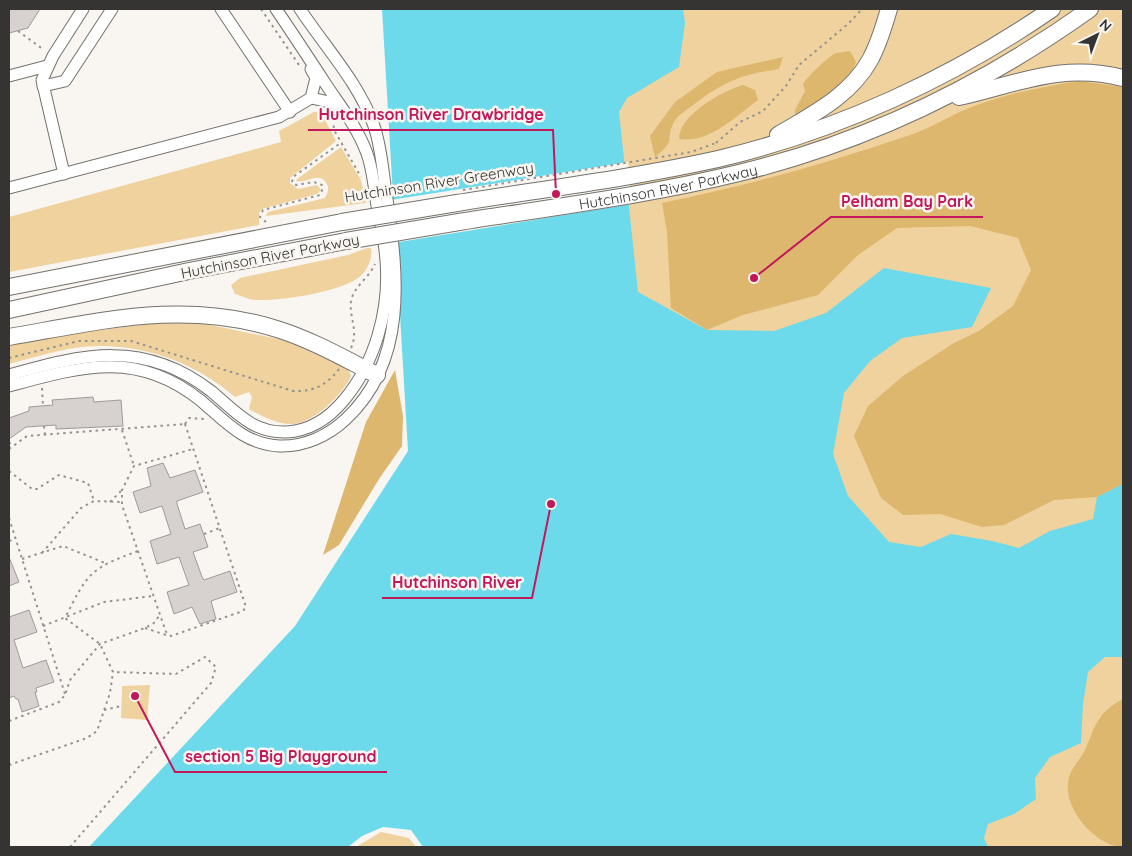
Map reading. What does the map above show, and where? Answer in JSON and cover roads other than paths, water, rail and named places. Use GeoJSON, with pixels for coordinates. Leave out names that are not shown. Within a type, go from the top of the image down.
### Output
{"type":"FeatureCollection","features":[{"type":"Feature","properties":{"kind":"highway"},"geometry":{"type":"LineString","coordinates":[[757,148],[828,105],[854,82],[871,58],[889,9]]}},
{"type":"Feature","properties":{"kind":"highway","name":"Hutchinson River Parkway"},"geometry":{"type":"LineString","coordinates":[[9,287],[717,151],[757,148],[837,122],[903,94],[982,53],[1052,9]]}},
{"type":"Feature","properties":{"kind":"highway","name":"Hutchinson River Parkway"},"geometry":{"type":"LineString","coordinates":[[9,310],[189,271],[346,241],[722,177],[821,149],[878,128],[935,103],[1031,49],[1090,9]]}},
{"type":"Feature","properties":{"kind":"highway"},"geometry":{"type":"LineString","coordinates":[[935,103],[1020,80],[1058,73],[1089,71],[1123,78]]}},
{"type":"Feature","properties":{"kind":"highway"},"geometry":{"type":"LineString","coordinates":[[9,337],[148,314],[195,314],[224,317],[270,327],[301,338],[371,372]]}},
{"type":"Feature","properties":{"kind":"street"},"geometry":{"type":"LineString","coordinates":[[64,174],[42,80],[50,61],[83,9]]}},
{"type":"Feature","properties":{"kind":"street"},"geometry":{"type":"LineString","coordinates":[[43,86],[65,81],[112,9]]}},
{"type":"Feature","properties":{"kind":"street"},"geometry":{"type":"LineString","coordinates":[[221,9],[290,112]]}},
{"type":"Feature","properties":{"kind":"street"},"geometry":{"type":"LineString","coordinates":[[9,386],[96,366],[129,368],[171,382],[190,393],[236,431],[252,440],[280,446],[304,443],[327,434],[348,417],[365,396],[378,334],[386,281],[379,145],[370,116],[354,86],[300,9]]}},
{"type":"Feature","properties":{"kind":"street"},"geometry":{"type":"LineString","coordinates":[[277,10],[356,130],[370,161],[384,217]]}},
{"type":"Feature","properties":{"kind":"street"},"geometry":{"type":"LineString","coordinates":[[9,188],[273,119],[290,112],[311,98],[316,78],[280,20],[277,10]]}},
{"type":"Feature","properties":{"kind":"street"},"geometry":{"type":"LineString","coordinates":[[9,76],[50,61]]}},
{"type":"Feature","properties":{"kind":"street"},"geometry":{"type":"LineString","coordinates":[[311,98],[334,103],[370,161]]}},
{"type":"Feature","properties":{"kind":"street"},"geometry":{"type":"LineString","coordinates":[[9,375],[81,357],[111,355],[140,359],[170,368],[188,376],[213,393],[240,418],[254,426],[270,431],[287,432],[309,427],[329,416],[371,372]]}},
{"type":"Feature","properties":{"kind":"water"},"geometry":{"type":"Polygon","coordinates":[[[382,9],[683,9],[685,23],[679,67],[627,98],[619,112],[638,292],[707,330],[774,331],[826,313],[884,268],[991,288],[972,327],[902,338],[870,361],[844,393],[833,454],[848,496],[889,542],[921,547],[951,534],[1019,548],[1050,531],[1093,519],[1097,497],[1123,484],[1123,657],[1105,657],[1088,672],[1083,704],[1081,743],[1050,757],[1035,778],[1036,799],[1014,814],[988,824],[984,838],[988,847],[423,847],[411,830],[383,827],[362,836],[348,847],[89,847],[295,626],[408,451],[382,9]]]}},
{"type":"Feature","properties":{"kind":"place","name":"Hutchinson River Drawbridge"},"geometry":{"type":"Point","coordinates":[556,194]}},
{"type":"Feature","properties":{"kind":"place","name":"Pelham Bay Park"},"geometry":{"type":"Point","coordinates":[754,278]}},
{"type":"Feature","properties":{"kind":"place","name":"Hutchinson River"},"geometry":{"type":"Point","coordinates":[551,504]}},
{"type":"Feature","properties":{"kind":"place","name":"section 5 Big Playground"},"geometry":{"type":"Point","coordinates":[135,696]}}]}
